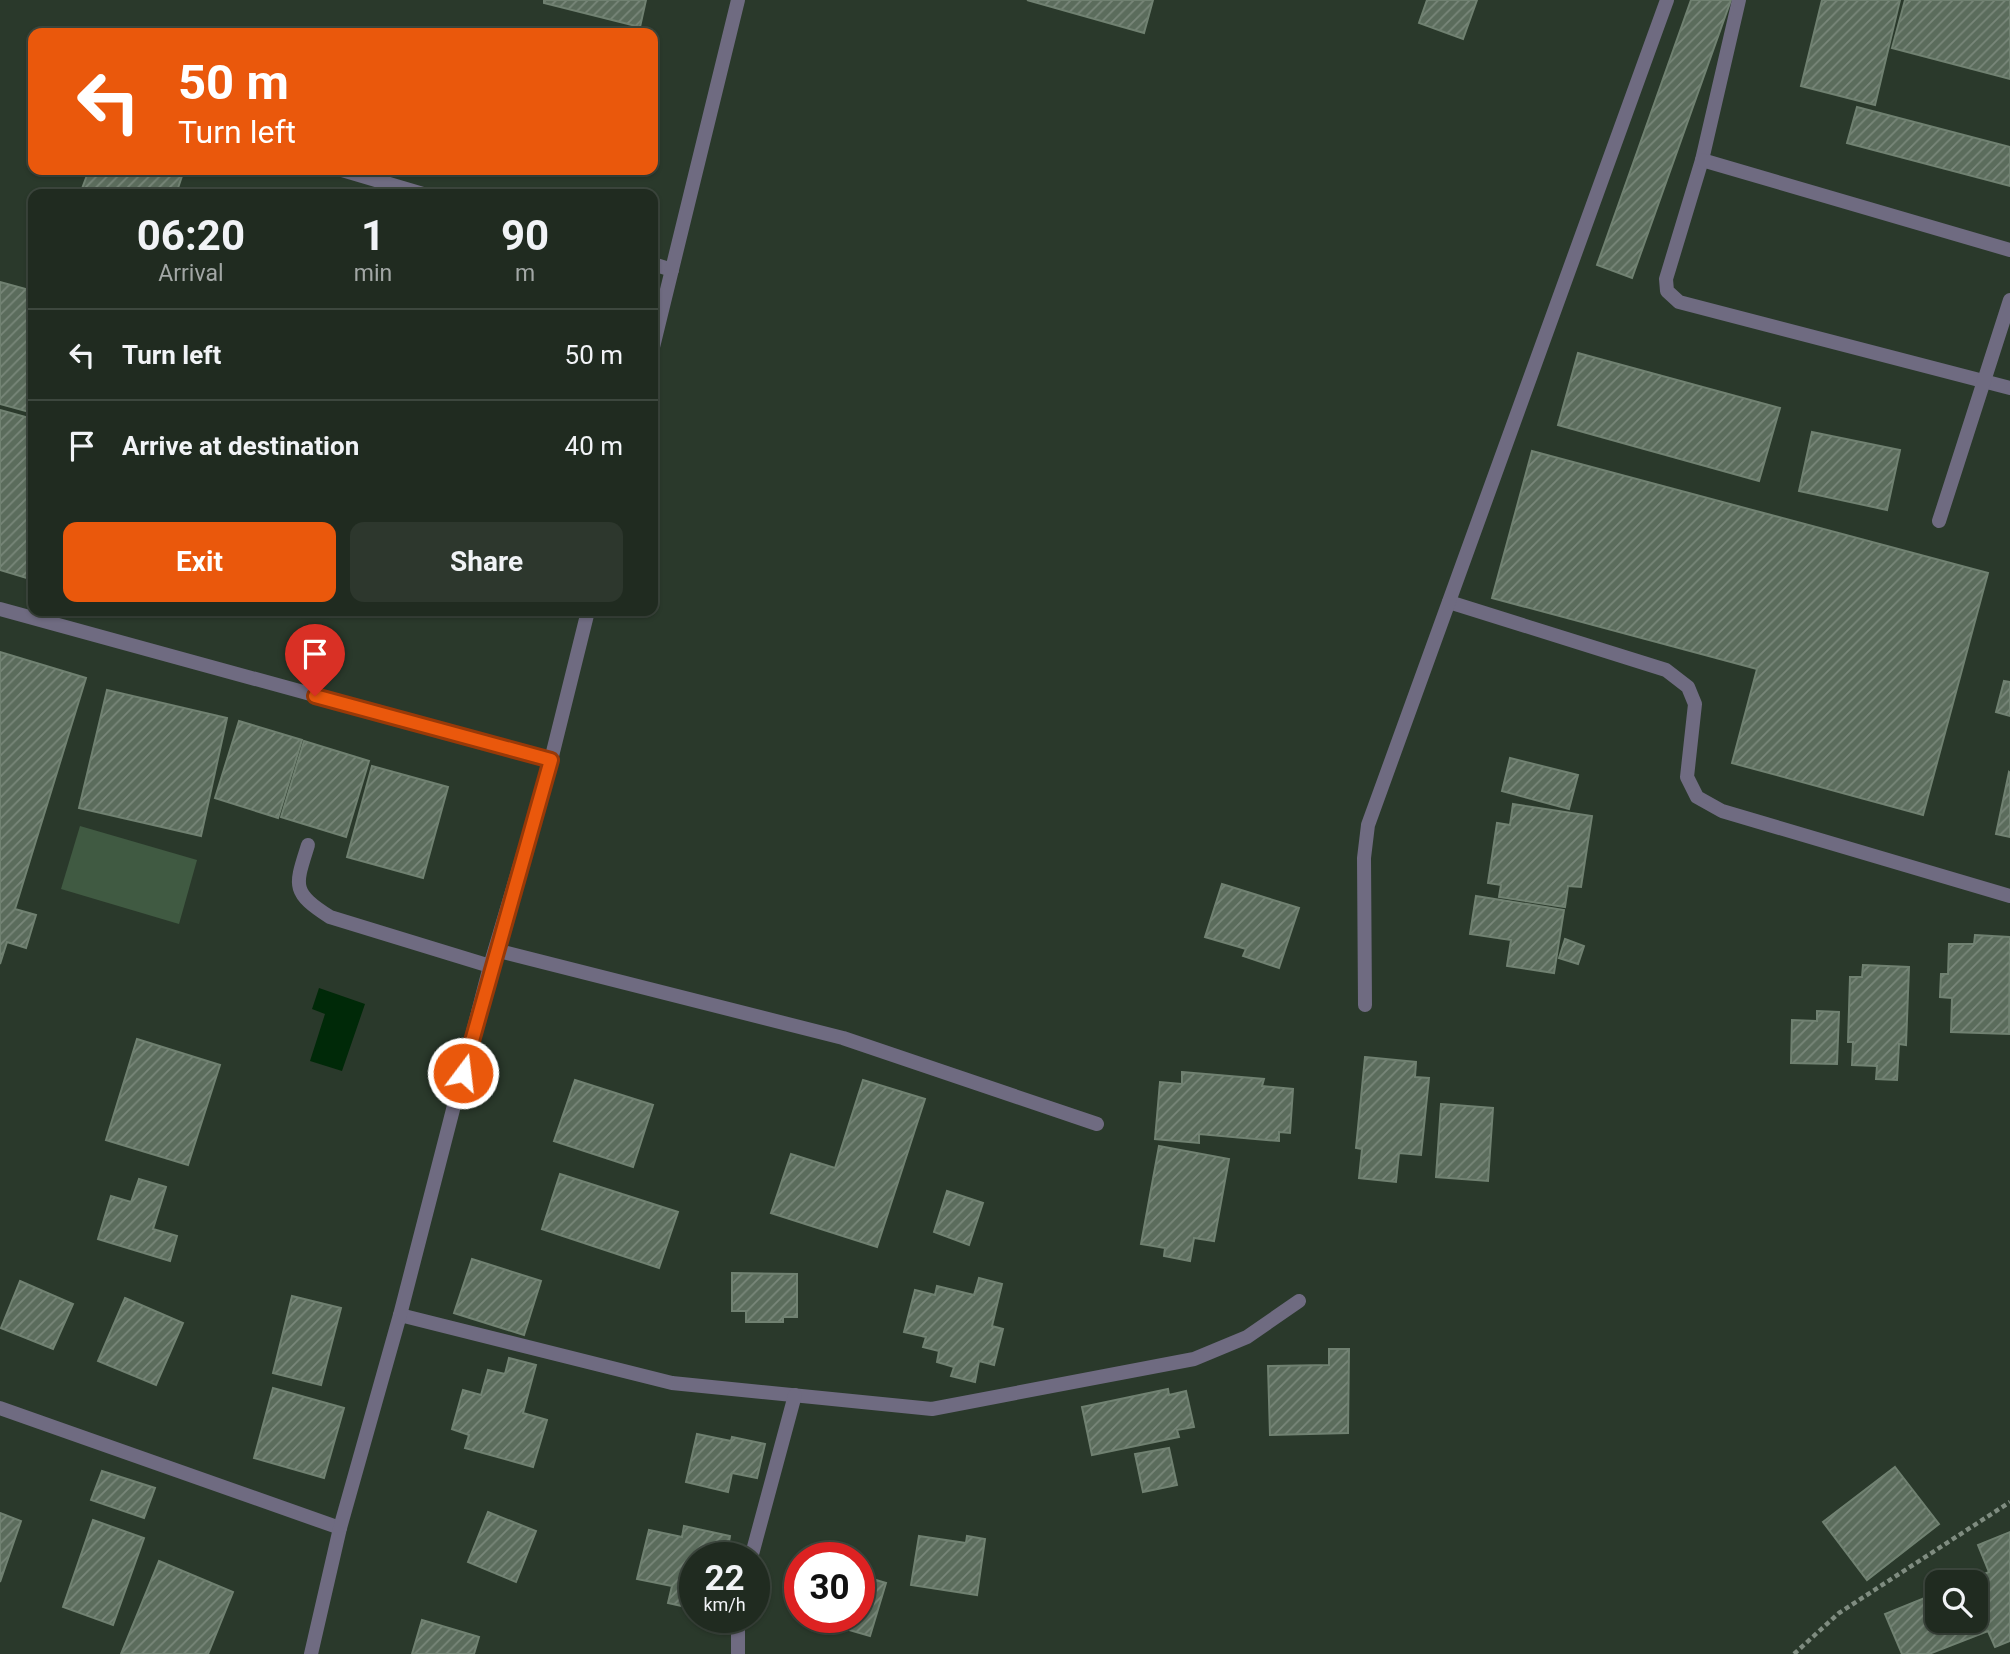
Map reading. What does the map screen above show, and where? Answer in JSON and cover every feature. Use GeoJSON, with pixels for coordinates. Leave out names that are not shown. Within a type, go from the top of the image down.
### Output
{"type":"FeatureCollection","features":[{"type":"Feature","properties":{"kind":"street"},"geometry":{"type":"LineString","coordinates":[[658,327],[738,0]]}},
{"type":"Feature","properties":{"kind":"street"},"geometry":{"type":"LineString","coordinates":[[1365,1004],[1364,858],[1368,825],[1667,0]]}},
{"type":"Feature","properties":{"kind":"street"},"geometry":{"type":"LineString","coordinates":[[1739,0],[1702,160],[1665,279],[1667,291],[1679,302],[2010,388]]}},
{"type":"Feature","properties":{"kind":"street"},"geometry":{"type":"LineString","coordinates":[[1702,160],[2010,250]]}},
{"type":"Feature","properties":{"kind":"street"},"geometry":{"type":"LineString","coordinates":[[359,175],[406,189]]}},
{"type":"Feature","properties":{"kind":"street"},"geometry":{"type":"LineString","coordinates":[[658,266],[672,270]]}},
{"type":"Feature","properties":{"kind":"street"},"geometry":{"type":"LineString","coordinates":[[1939,521],[2010,300]]}},
{"type":"Feature","properties":{"kind":"street"},"geometry":{"type":"LineString","coordinates":[[1449,602],[1666,670],[1688,687],[1695,705],[1687,777],[1697,797],[1722,811],[2010,896]]}},
{"type":"Feature","properties":{"kind":"street"},"geometry":{"type":"LineString","coordinates":[[0,609],[551,760]]}},
{"type":"Feature","properties":{"kind":"street"},"geometry":{"type":"LineString","coordinates":[[311,1654],[340,1528],[400,1315],[490,966],[551,760],[587,616]]}},
{"type":"Feature","properties":{"kind":"street"},"geometry":{"type":"LineString","coordinates":[[308,845],[297,879],[301,892],[311,905],[330,917],[490,966]]}},
{"type":"Feature","properties":{"kind":"street"},"geometry":{"type":"LineString","coordinates":[[495,950],[843,1038],[1097,1124]]}},
{"type":"Feature","properties":{"kind":"street"},"geometry":{"type":"LineString","coordinates":[[400,1315],[673,1383],[932,1409],[1194,1359],[1247,1337],[1299,1301]]}},
{"type":"Feature","properties":{"kind":"street"},"geometry":{"type":"LineString","coordinates":[[755,1542],[795,1395]]}},
{"type":"Feature","properties":{"kind":"street"},"geometry":{"type":"LineString","coordinates":[[0,1408],[340,1528]]}},
{"type":"Feature","properties":{"kind":"street"},"geometry":{"type":"LineString","coordinates":[[738,1633],[738,1654]]}},
{"type":"Feature","properties":{"kind":"path"},"geometry":{"type":"LineString","coordinates":[[1794,1654],[1839,1613],[2010,1502]]}},
{"type":"Feature","properties":{"kind":"shaded area"},"geometry":{"type":"Polygon","coordinates":[[[80,826],[197,860],[179,924],[61,889],[80,826]]]}},
{"type":"Feature","properties":{"kind":"shaded area"},"geometry":{"type":"Polygon","coordinates":[[[319,988],[365,1004],[342,1071],[310,1061],[325,1014],[312,1009],[319,988]]]}},
{"type":"Feature","properties":{"kind":"building"},"geometry":{"type":"Polygon","coordinates":[[[544,0],[646,0],[640,27],[544,3],[544,0]]]}},
{"type":"Feature","properties":{"kind":"building"},"geometry":{"type":"Polygon","coordinates":[[[1027,0],[1153,0],[1144,33],[1027,0]]]}},
{"type":"Feature","properties":{"kind":"building"},"geometry":{"type":"Polygon","coordinates":[[[1427,0],[1477,0],[1463,39],[1419,23],[1427,0]]]}},
{"type":"Feature","properties":{"kind":"building"},"geometry":{"type":"Polygon","coordinates":[[[1691,0],[1731,0],[1632,278],[1597,265],[1691,0]]]}},
{"type":"Feature","properties":{"kind":"building"},"geometry":{"type":"Polygon","coordinates":[[[1822,0],[1900,0],[1875,105],[1801,86],[1822,0]]]}},
{"type":"Feature","properties":{"kind":"building"},"geometry":{"type":"Polygon","coordinates":[[[1905,0],[2010,0],[2010,79],[1892,48],[1905,0]]]}},
{"type":"Feature","properties":{"kind":"building"},"geometry":{"type":"Polygon","coordinates":[[[1857,107],[2010,147],[2010,186],[1847,143],[1857,107]]]}},
{"type":"Feature","properties":{"kind":"building"},"geometry":{"type":"Polygon","coordinates":[[[87,175],[182,175],[178,189],[82,189],[87,175]]]}},
{"type":"Feature","properties":{"kind":"building"},"geometry":{"type":"Polygon","coordinates":[[[0,282],[28,290],[28,412],[0,404],[0,282]]]}},
{"type":"Feature","properties":{"kind":"building"},"geometry":{"type":"Polygon","coordinates":[[[1578,353],[1780,408],[1759,481],[1558,425],[1578,353]]]}},
{"type":"Feature","properties":{"kind":"building"},"geometry":{"type":"Polygon","coordinates":[[[0,410],[28,418],[28,578],[0,570],[0,410]]]}},
{"type":"Feature","properties":{"kind":"building"},"geometry":{"type":"Polygon","coordinates":[[[1812,432],[1900,450],[1887,510],[1799,491],[1812,432]]]}},
{"type":"Feature","properties":{"kind":"building"},"geometry":{"type":"Polygon","coordinates":[[[1532,451],[1988,573],[1923,815],[1732,763],[1757,669],[1492,598],[1532,451]]]}},
{"type":"Feature","properties":{"kind":"building"},"geometry":{"type":"Polygon","coordinates":[[[0,652],[86,678],[15,909],[36,915],[26,948],[7,942],[0,964],[0,652]]]}},
{"type":"Feature","properties":{"kind":"building"},"geometry":{"type":"Polygon","coordinates":[[[2004,681],[2010,682],[2010,716],[1996,712],[2004,681]]]}},
{"type":"Feature","properties":{"kind":"building"},"geometry":{"type":"Polygon","coordinates":[[[107,690],[227,718],[201,836],[79,808],[107,690]]]}},
{"type":"Feature","properties":{"kind":"building"},"geometry":{"type":"Polygon","coordinates":[[[239,721],[302,740],[278,818],[215,798],[239,721]]]}},
{"type":"Feature","properties":{"kind":"building"},"geometry":{"type":"Polygon","coordinates":[[[304,741],[369,761],[346,837],[281,817],[304,741]]]}},
{"type":"Feature","properties":{"kind":"building"},"geometry":{"type":"Polygon","coordinates":[[[1510,758],[1578,775],[1569,809],[1502,791],[1510,758]]]}},
{"type":"Feature","properties":{"kind":"building"},"geometry":{"type":"Polygon","coordinates":[[[372,766],[448,787],[423,878],[347,857],[372,766]]]}},
{"type":"Feature","properties":{"kind":"building"},"geometry":{"type":"Polygon","coordinates":[[[2010,773],[2010,837],[1996,834],[2010,773]]]}},
{"type":"Feature","properties":{"kind":"building"},"geometry":{"type":"Polygon","coordinates":[[[1513,804],[1592,816],[1581,887],[1568,886],[1565,907],[1499,897],[1501,885],[1488,883],[1497,823],[1510,825],[1513,804]]]}},
{"type":"Feature","properties":{"kind":"building"},"geometry":{"type":"Polygon","coordinates":[[[1222,884],[1299,908],[1279,968],[1243,956],[1246,949],[1205,937],[1222,884]]]}},
{"type":"Feature","properties":{"kind":"building"},"geometry":{"type":"Polygon","coordinates":[[[1476,896],[1564,910],[1554,973],[1507,966],[1511,940],[1470,934],[1476,896]]]}},
{"type":"Feature","properties":{"kind":"building"},"geometry":{"type":"Polygon","coordinates":[[[1975,935],[2010,937],[2009,1034],[1951,1032],[1952,998],[1940,997],[1941,974],[1948,974],[1949,944],[1974,944],[1975,935]]]}},
{"type":"Feature","properties":{"kind":"building"},"geometry":{"type":"Polygon","coordinates":[[[1565,939],[1584,946],[1578,964],[1559,958],[1565,939]]]}},
{"type":"Feature","properties":{"kind":"building"},"geometry":{"type":"Polygon","coordinates":[[[1863,965],[1909,967],[1906,1045],[1899,1044],[1897,1080],[1876,1079],[1877,1066],[1852,1065],[1853,1042],[1848,1042],[1850,977],[1862,977],[1863,965]]]}},
{"type":"Feature","properties":{"kind":"building"},"geometry":{"type":"Polygon","coordinates":[[[1817,1011],[1839,1012],[1837,1064],[1791,1063],[1792,1020],[1817,1021],[1817,1011]]]}},
{"type":"Feature","properties":{"kind":"building"},"geometry":{"type":"Polygon","coordinates":[[[137,1039],[220,1065],[188,1165],[106,1140],[137,1039]]]}},
{"type":"Feature","properties":{"kind":"building"},"geometry":{"type":"Polygon","coordinates":[[[1365,1057],[1416,1062],[1415,1077],[1429,1078],[1421,1155],[1399,1153],[1396,1182],[1359,1178],[1362,1149],[1356,1148],[1365,1057]]]}},
{"type":"Feature","properties":{"kind":"building"},"geometry":{"type":"Polygon","coordinates":[[[1182,1072],[1264,1079],[1262,1086],[1293,1089],[1290,1133],[1279,1132],[1279,1141],[1199,1134],[1199,1143],[1155,1139],[1160,1082],[1182,1084],[1182,1072]]]}},
{"type":"Feature","properties":{"kind":"building"},"geometry":{"type":"Polygon","coordinates":[[[575,1080],[653,1105],[633,1167],[554,1141],[575,1080]]]}},
{"type":"Feature","properties":{"kind":"building"},"geometry":{"type":"Polygon","coordinates":[[[863,1080],[925,1099],[877,1247],[771,1213],[791,1154],[835,1168],[863,1080]]]}},
{"type":"Feature","properties":{"kind":"building"},"geometry":{"type":"Polygon","coordinates":[[[1441,1104],[1493,1108],[1488,1181],[1436,1177],[1441,1104]]]}},
{"type":"Feature","properties":{"kind":"building"},"geometry":{"type":"Polygon","coordinates":[[[1159,1146],[1229,1159],[1214,1241],[1194,1238],[1190,1261],[1164,1256],[1165,1248],[1141,1244],[1159,1146]]]}},
{"type":"Feature","properties":{"kind":"building"},"geometry":{"type":"Polygon","coordinates":[[[560,1174],[678,1212],[659,1268],[542,1229],[560,1174]]]}},
{"type":"Feature","properties":{"kind":"building"},"geometry":{"type":"Polygon","coordinates":[[[139,1179],[166,1187],[153,1229],[177,1236],[170,1261],[98,1239],[111,1196],[131,1202],[139,1179]]]}},
{"type":"Feature","properties":{"kind":"building"},"geometry":{"type":"Polygon","coordinates":[[[947,1191],[983,1203],[969,1245],[934,1232],[947,1191]]]}},
{"type":"Feature","properties":{"kind":"building"},"geometry":{"type":"Polygon","coordinates":[[[472,1259],[541,1281],[524,1335],[454,1313],[472,1259]]]}},
{"type":"Feature","properties":{"kind":"building"},"geometry":{"type":"Polygon","coordinates":[[[732,1273],[797,1274],[797,1317],[783,1317],[783,1322],[746,1322],[746,1311],[732,1311],[732,1273]]]}},
{"type":"Feature","properties":{"kind":"building"},"geometry":{"type":"Polygon","coordinates":[[[979,1278],[1002,1284],[992,1326],[1003,1329],[994,1365],[979,1361],[975,1382],[951,1376],[954,1367],[937,1362],[939,1351],[923,1347],[926,1337],[904,1332],[915,1290],[935,1295],[937,1286],[974,1295],[979,1278]]]}},
{"type":"Feature","properties":{"kind":"building"},"geometry":{"type":"Polygon","coordinates":[[[20,1281],[73,1304],[53,1349],[1,1328],[20,1281]]]}},
{"type":"Feature","properties":{"kind":"building"},"geometry":{"type":"Polygon","coordinates":[[[292,1296],[341,1308],[321,1385],[273,1373],[292,1296]]]}},
{"type":"Feature","properties":{"kind":"building"},"geometry":{"type":"Polygon","coordinates":[[[125,1298],[183,1323],[156,1385],[98,1361],[125,1298]]]}},
{"type":"Feature","properties":{"kind":"building"},"geometry":{"type":"Polygon","coordinates":[[[1329,1349],[1349,1349],[1348,1433],[1270,1435],[1268,1366],[1329,1365],[1329,1349]]]}},
{"type":"Feature","properties":{"kind":"building"},"geometry":{"type":"Polygon","coordinates":[[[509,1358],[536,1365],[523,1413],[547,1420],[533,1467],[465,1448],[469,1435],[452,1429],[463,1390],[481,1395],[488,1370],[505,1374],[509,1358]]]}},
{"type":"Feature","properties":{"kind":"building"},"geometry":{"type":"Polygon","coordinates":[[[273,1388],[344,1408],[324,1478],[254,1458],[273,1388]]]}},
{"type":"Feature","properties":{"kind":"building"},"geometry":{"type":"Polygon","coordinates":[[[1168,1389],[1169,1395],[1186,1391],[1194,1427],[1177,1430],[1179,1437],[1092,1455],[1082,1407],[1168,1389]]]}},
{"type":"Feature","properties":{"kind":"building"},"geometry":{"type":"Polygon","coordinates":[[[697,1434],[731,1441],[732,1437],[765,1444],[757,1478],[732,1473],[728,1492],[686,1482],[697,1434]]]}},
{"type":"Feature","properties":{"kind":"building"},"geometry":{"type":"Polygon","coordinates":[[[1169,1448],[1177,1485],[1143,1492],[1135,1454],[1169,1448]]]}},
{"type":"Feature","properties":{"kind":"building"},"geometry":{"type":"Polygon","coordinates":[[[1895,1467],[1939,1524],[1867,1580],[1823,1522],[1895,1467]]]}},
{"type":"Feature","properties":{"kind":"building"},"geometry":{"type":"Polygon","coordinates":[[[102,1471],[155,1488],[144,1518],[91,1500],[102,1471]]]}},
{"type":"Feature","properties":{"kind":"building"},"geometry":{"type":"Polygon","coordinates":[[[488,1512],[536,1531],[516,1582],[468,1562],[488,1512]]]}},
{"type":"Feature","properties":{"kind":"building"},"geometry":{"type":"Polygon","coordinates":[[[0,1513],[21,1521],[0,1582],[0,1513]]]}},
{"type":"Feature","properties":{"kind":"building"},"geometry":{"type":"Polygon","coordinates":[[[93,1520],[144,1538],[113,1625],[63,1607],[93,1520]]]}},
{"type":"Feature","properties":{"kind":"building"},"geometry":{"type":"Polygon","coordinates":[[[684,1526],[730,1536],[729,1542],[679,1542],[679,1605],[668,1603],[672,1586],[637,1579],[649,1530],[682,1537],[684,1526]]]}},
{"type":"Feature","properties":{"kind":"building"},"geometry":{"type":"Polygon","coordinates":[[[2010,1532],[2010,1641],[1995,1647],[1988,1631],[1989,1572],[1978,1545],[2010,1532]]]}},
{"type":"Feature","properties":{"kind":"building"},"geometry":{"type":"Polygon","coordinates":[[[919,1536],[966,1543],[967,1536],[985,1539],[977,1595],[911,1585],[919,1536]]]}},
{"type":"Feature","properties":{"kind":"building"},"geometry":{"type":"Polygon","coordinates":[[[159,1561],[233,1592],[208,1654],[121,1654],[159,1561]]]}},
{"type":"Feature","properties":{"kind":"building"},"geometry":{"type":"Polygon","coordinates":[[[875,1580],[886,1583],[875,1619],[875,1580]]]}},
{"type":"Feature","properties":{"kind":"building"},"geometry":{"type":"Polygon","coordinates":[[[1925,1598],[1925,1633],[1983,1633],[1929,1654],[1902,1654],[1885,1614],[1925,1598]]]}},
{"type":"Feature","properties":{"kind":"building"},"geometry":{"type":"Polygon","coordinates":[[[422,1620],[479,1637],[474,1654],[412,1654],[422,1620]]]}},
{"type":"Feature","properties":{"kind":"route"},"geometry":{"type":"LineString","coordinates":[[315,696],[551,760],[490,966],[463,1073]]}}]}
